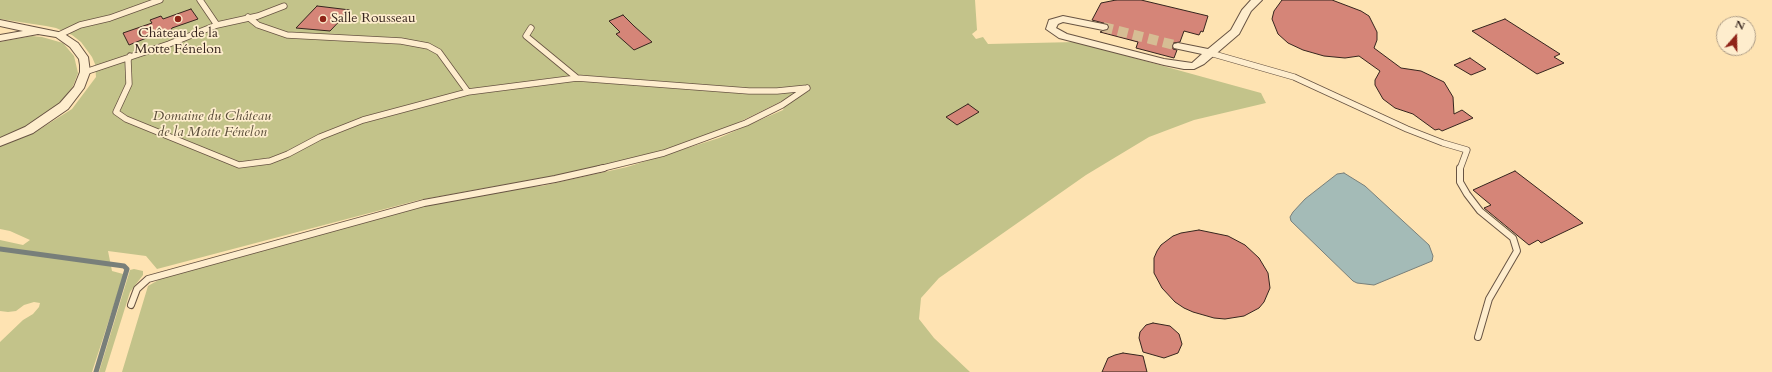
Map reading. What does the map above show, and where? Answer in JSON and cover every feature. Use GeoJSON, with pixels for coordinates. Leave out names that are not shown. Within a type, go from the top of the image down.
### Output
{"type":"FeatureCollection","features":[{"type":"Feature","properties":{"kind":"street"},"geometry":{"type":"LineString","coordinates":[[1103,27],[1063,19],[1053,22],[1051,29],[1063,36],[1184,66],[1194,66],[1235,32],[1247,10],[1257,0]]}},
{"type":"Feature","properties":{"kind":"street"},"geometry":{"type":"LineString","coordinates":[[0,23],[59,35],[69,40],[79,51],[85,65],[85,72],[79,88],[64,106],[29,130],[0,142]]}},
{"type":"Feature","properties":{"kind":"street"},"geometry":{"type":"LineString","coordinates":[[0,38],[43,31]]}},
{"type":"Feature","properties":{"kind":"street"},"geometry":{"type":"LineString","coordinates":[[1178,46],[1210,53]]}},
{"type":"Feature","properties":{"kind":"lane"},"geometry":{"type":"LineString","coordinates":[[59,35],[80,25],[110,18],[160,0]]}},
{"type":"Feature","properties":{"kind":"lane"},"geometry":{"type":"LineString","coordinates":[[200,0],[217,25]]}},
{"type":"Feature","properties":{"kind":"lane"},"geometry":{"type":"LineString","coordinates":[[85,72],[169,44],[217,25],[258,16],[284,6]]}},
{"type":"Feature","properties":{"kind":"lane"},"geometry":{"type":"LineString","coordinates":[[248,18],[258,25],[287,34],[401,41],[428,46],[439,52],[468,92]]}},
{"type":"Feature","properties":{"kind":"lane"},"geometry":{"type":"LineString","coordinates":[[531,28],[526,36],[577,78]]}},
{"type":"Feature","properties":{"kind":"lane"},"geometry":{"type":"LineString","coordinates":[[1210,53],[1294,77],[1407,128],[1443,143],[1468,150],[1460,167],[1460,182],[1480,211],[1512,238],[1517,251],[1488,299],[1478,336]]}},
{"type":"Feature","properties":{"kind":"lane"},"geometry":{"type":"LineString","coordinates":[[130,56],[128,60],[129,84],[116,112],[126,119],[239,165],[270,161],[320,138],[386,112],[468,92],[577,78],[749,91],[777,91],[807,88],[782,106],[746,123],[664,153],[569,176],[424,203],[148,278],[136,289],[131,305]]}},
{"type":"Feature","properties":{"kind":"green space","name":"Domaine du Château de la Motte Fénelon"},"geometry":{"type":"Polygon","coordinates":[[[0,0],[975,0],[977,30],[972,34],[976,39],[983,37],[988,44],[1076,42],[1261,93],[1266,103],[1194,120],[1149,137],[1086,175],[939,278],[921,298],[919,319],[934,338],[970,372],[122,372],[148,286],[162,278],[422,206],[514,188],[542,186],[627,167],[719,138],[783,110],[788,98],[721,131],[652,154],[596,168],[419,200],[157,269],[146,256],[108,251],[112,271],[123,274],[123,277],[92,372],[0,372],[0,342],[23,320],[33,314],[39,307],[40,303],[34,302],[24,305],[16,311],[0,311],[0,240],[23,245],[30,240],[10,231],[0,229],[0,146],[37,131],[72,109],[96,77],[95,64],[92,57],[81,42],[72,35],[56,28],[0,19],[0,0]]]}},
{"type":"Feature","properties":{"kind":"green space"},"geometry":{"type":"Polygon","coordinates":[[[32,36],[42,37],[63,43],[74,56],[78,73],[73,86],[53,110],[16,132],[0,138],[0,42],[32,36]]]}},
{"type":"Feature","properties":{"kind":"green space"},"geometry":{"type":"Polygon","coordinates":[[[134,269],[143,271],[143,275],[130,292],[105,372],[99,372],[130,270],[134,269]]]}},
{"type":"Feature","properties":{"kind":"water"},"geometry":{"type":"Polygon","coordinates":[[[1344,173],[1365,186],[1429,245],[1433,256],[1432,261],[1374,285],[1357,283],[1353,281],[1291,221],[1290,217],[1293,212],[1305,199],[1337,174],[1344,173]]]}},
{"type":"Feature","properties":{"kind":"building"},"geometry":{"type":"Polygon","coordinates":[[[1116,0],[1141,0],[1208,16],[1203,32],[1201,31],[1199,35],[1184,31],[1180,42],[1173,43],[1173,49],[1177,50],[1174,58],[1136,48],[1138,42],[1100,32],[1109,28],[1107,24],[1092,20],[1101,3],[1116,0]]]}},
{"type":"Feature","properties":{"kind":"building"},"geometry":{"type":"Polygon","coordinates":[[[1282,0],[1332,0],[1361,11],[1369,16],[1377,32],[1377,40],[1374,48],[1401,68],[1421,71],[1444,82],[1453,97],[1454,114],[1462,110],[1473,118],[1442,131],[1439,129],[1435,130],[1413,114],[1395,108],[1383,99],[1375,85],[1375,80],[1380,71],[1359,56],[1345,58],[1324,56],[1303,50],[1288,43],[1278,34],[1272,19],[1274,11],[1282,0]]]}},
{"type":"Feature","properties":{"kind":"building","name":"Salle Rousseau"},"geometry":{"type":"Polygon","coordinates":[[[317,6],[350,10],[330,31],[296,28],[317,6]]]}},
{"type":"Feature","properties":{"kind":"building"},"geometry":{"type":"Polygon","coordinates":[[[191,9],[198,19],[172,28],[169,33],[154,35],[129,45],[123,33],[152,23],[150,20],[161,16],[163,19],[191,9]]]}},
{"type":"Feature","properties":{"kind":"building"},"geometry":{"type":"Polygon","coordinates":[[[623,15],[652,42],[634,50],[616,34],[620,32],[609,21],[623,15]]]}},
{"type":"Feature","properties":{"kind":"building"},"geometry":{"type":"Polygon","coordinates":[[[1505,19],[1560,54],[1554,57],[1564,63],[1537,74],[1472,31],[1505,19]]]}},
{"type":"Feature","properties":{"kind":"building"},"geometry":{"type":"Polygon","coordinates":[[[1470,58],[1486,69],[1471,75],[1454,65],[1470,58]]]}},
{"type":"Feature","properties":{"kind":"building"},"geometry":{"type":"Polygon","coordinates":[[[968,104],[979,112],[957,125],[946,117],[968,104]]]}},
{"type":"Feature","properties":{"kind":"building"},"geometry":{"type":"Polygon","coordinates":[[[1515,171],[1583,223],[1541,243],[1538,240],[1529,245],[1484,208],[1491,205],[1473,190],[1515,171]]]}},
{"type":"Feature","properties":{"kind":"building"},"geometry":{"type":"Polygon","coordinates":[[[1199,230],[1228,236],[1245,245],[1259,258],[1268,273],[1270,288],[1264,302],[1259,308],[1244,316],[1225,319],[1214,318],[1184,308],[1175,302],[1162,288],[1154,273],[1154,258],[1157,251],[1161,245],[1173,236],[1199,230]]]}},
{"type":"Feature","properties":{"kind":"building"},"geometry":{"type":"Polygon","coordinates":[[[1153,323],[1170,326],[1179,334],[1182,344],[1178,353],[1164,358],[1143,352],[1139,338],[1140,332],[1146,325],[1153,323]]]}},
{"type":"Feature","properties":{"kind":"building"},"geometry":{"type":"Polygon","coordinates":[[[1123,353],[1143,356],[1147,372],[1102,372],[1108,358],[1123,353]]]}},
{"type":"Feature","properties":{"kind":"waterway"},"geometry":{"type":"LineString","coordinates":[[0,249],[124,266],[127,269],[96,372]]}},
{"type":"Feature","properties":{"kind":"tunnel"},"geometry":{"type":"LineString","coordinates":[[1103,27],[1178,46]]}},
{"type":"Feature","properties":{"kind":"place","name":"Château de la Motte Fénelon"},"geometry":{"type":"Point","coordinates":[178,19]}},
{"type":"Feature","properties":{"kind":"place","name":"Salle Rousseau"},"geometry":{"type":"Point","coordinates":[323,19]}}]}
